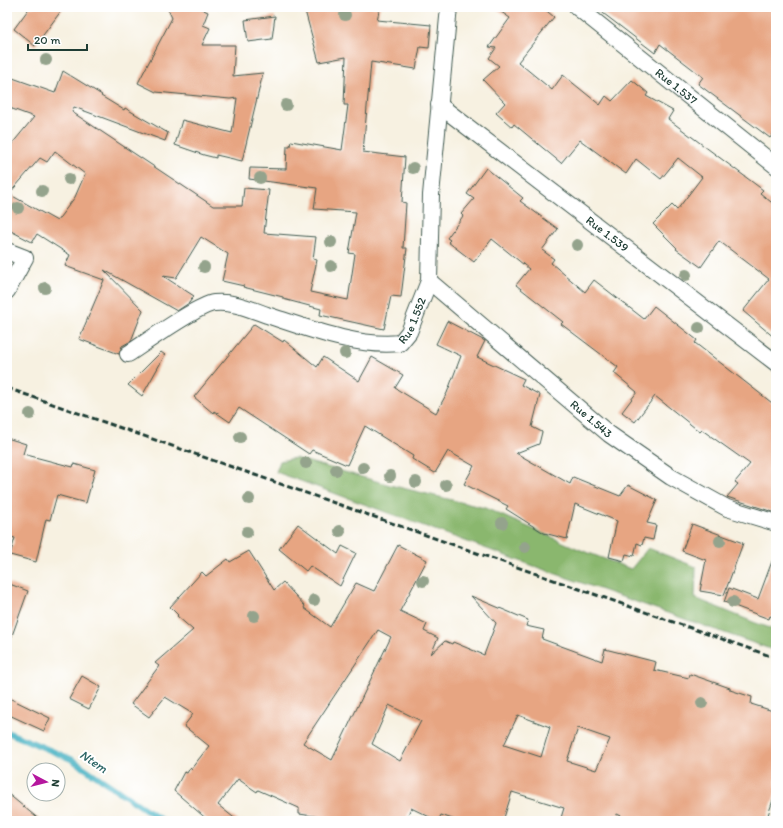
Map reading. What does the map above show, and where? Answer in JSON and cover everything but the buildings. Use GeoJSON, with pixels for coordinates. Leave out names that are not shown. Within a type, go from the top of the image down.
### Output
{"type":"FeatureCollection","features":[{"type":"Feature","properties":{"kind":"street","name":"Rue 1.552"},"geometry":{"type":"LineString","coordinates":[[128,354],[196,311],[213,304],[233,304],[306,328],[356,340],[387,344],[400,343],[409,332],[429,281],[430,195],[450,7]]}},
{"type":"Feature","properties":{"kind":"street","name":"Rue 1.537"},"geometry":{"type":"LineString","coordinates":[[577,7],[776,166]]}},
{"type":"Feature","properties":{"kind":"street","name":"Rue 1.539"},"geometry":{"type":"LineString","coordinates":[[439,105],[776,364]]}},
{"type":"Feature","properties":{"kind":"street"},"geometry":{"type":"LineString","coordinates":[[7,251],[25,258],[7,291]]}},
{"type":"Feature","properties":{"kind":"street","name":"Rue 1.543"},"geometry":{"type":"LineString","coordinates":[[429,281],[609,434],[672,477],[727,508],[776,523]]}},
{"type":"Feature","properties":{"kind":"green space"},"geometry":{"type":"Polygon","coordinates":[[[295,458],[390,485],[485,508],[581,550],[631,569],[648,548],[696,567],[695,598],[776,630],[776,651],[542,569],[276,472],[280,461],[295,458]]]}},
{"type":"Feature","properties":{"kind":"waterway","name":"Ntem"},"geometry":{"type":"LineString","coordinates":[[7,732],[71,759],[163,821]]}},
{"type":"Feature","properties":{"kind":"railway"},"geometry":{"type":"LineString","coordinates":[[7,388],[776,658]]}}]}
